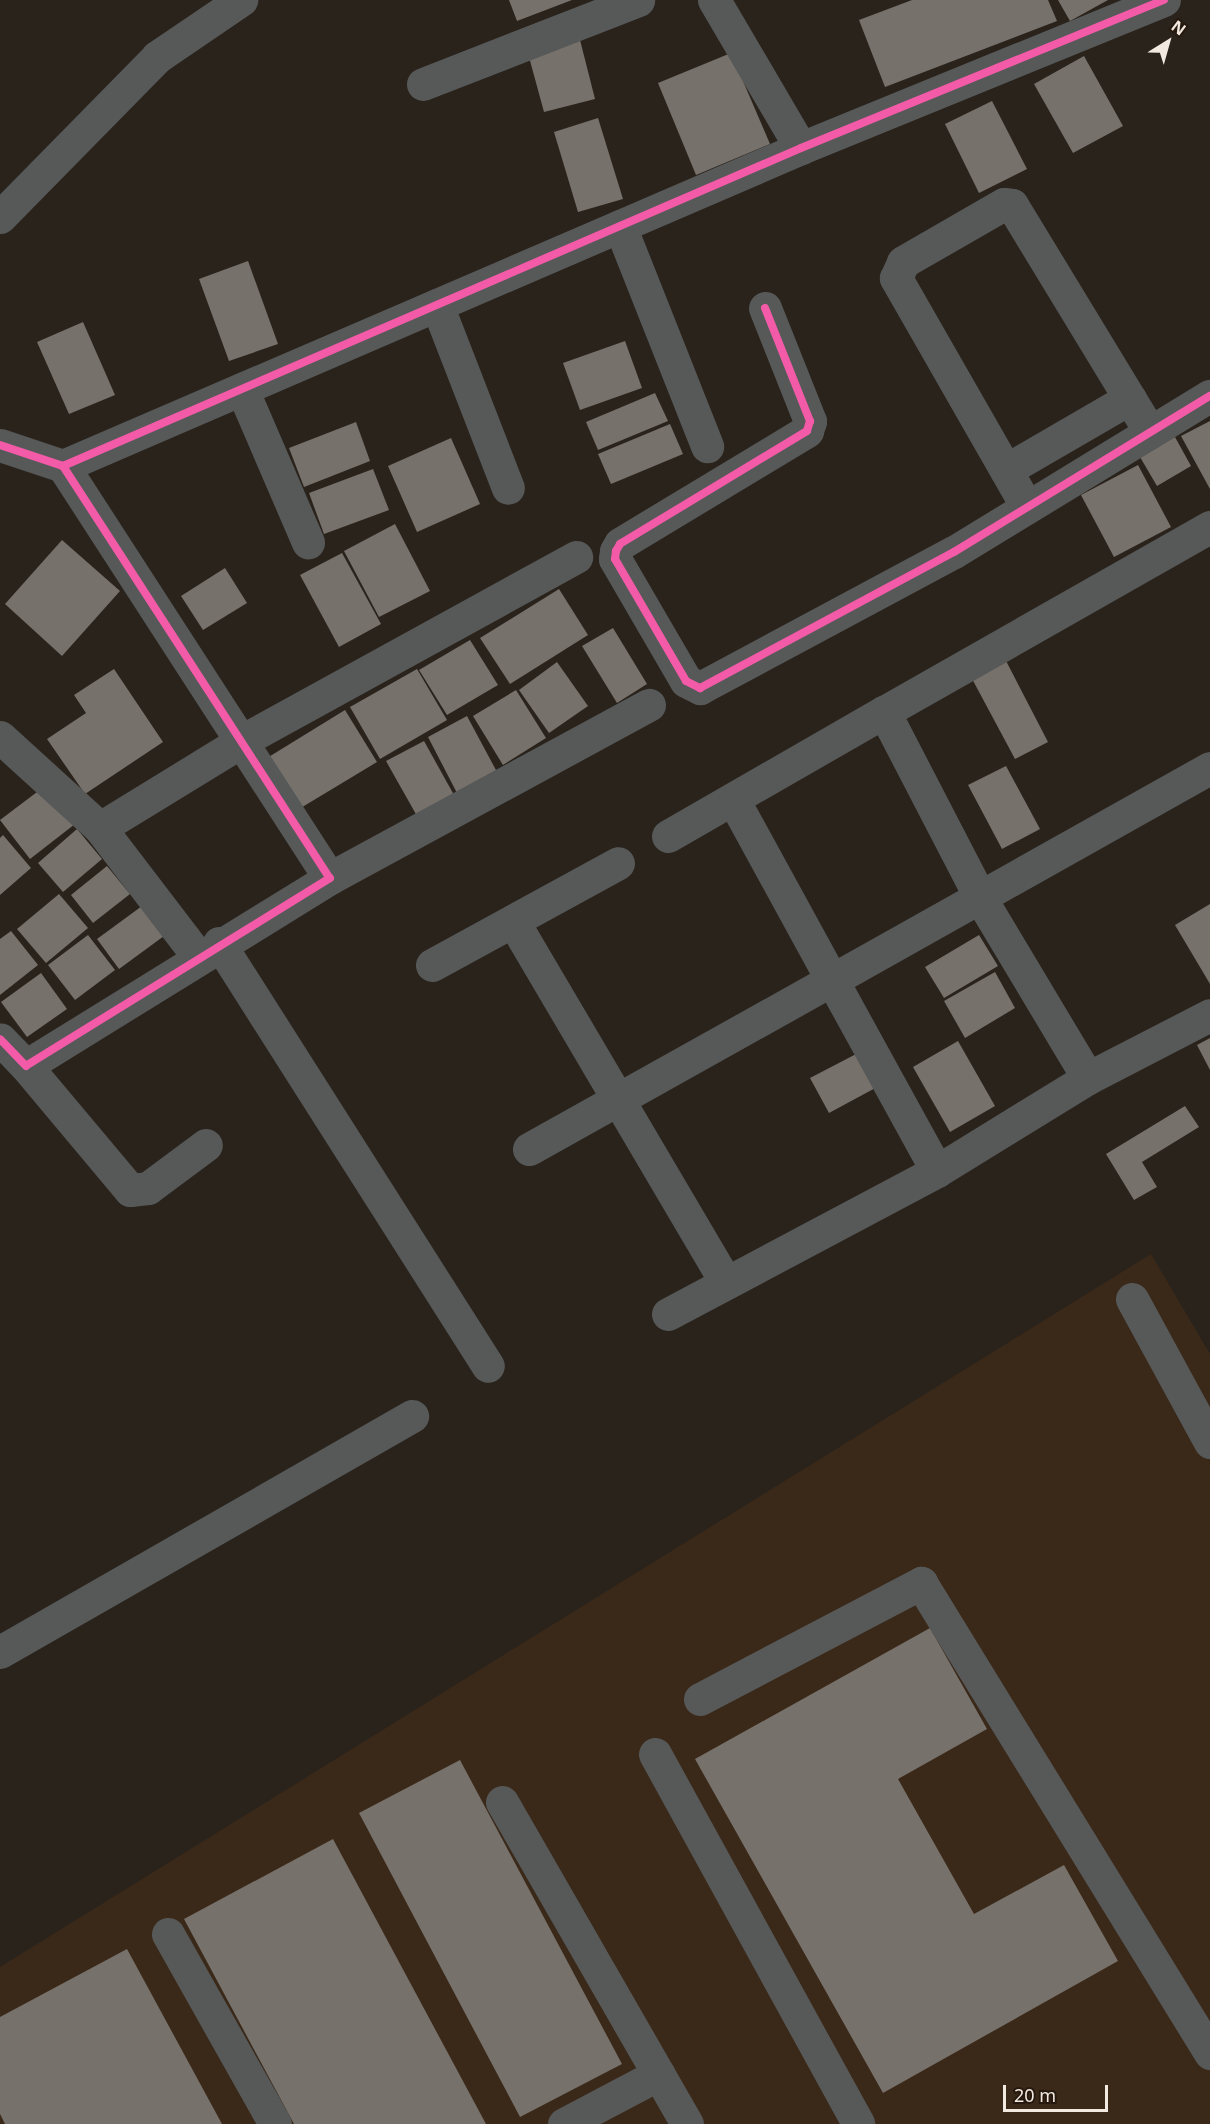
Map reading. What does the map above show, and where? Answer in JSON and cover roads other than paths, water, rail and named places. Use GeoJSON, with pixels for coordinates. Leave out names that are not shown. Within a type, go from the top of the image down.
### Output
{"type":"FeatureCollection","features":[{"type":"Feature","properties":{"kind":"street"},"geometry":{"type":"LineString","coordinates":[[0,217],[157,57],[241,0]]}},
{"type":"Feature","properties":{"kind":"street"},"geometry":{"type":"LineString","coordinates":[[423,84],[638,0]]}},
{"type":"Feature","properties":{"kind":"street"},"geometry":{"type":"LineString","coordinates":[[714,0],[801,148]]}},
{"type":"Feature","properties":{"kind":"street"},"geometry":{"type":"LineString","coordinates":[[63,466],[801,148],[1164,0]]}},
{"type":"Feature","properties":{"kind":"street"},"geometry":{"type":"LineString","coordinates":[[1027,507],[896,278],[903,262],[1004,204],[1012,205],[1150,432]]}},
{"type":"Feature","properties":{"kind":"street"},"geometry":{"type":"LineString","coordinates":[[620,226],[707,446]]}},
{"type":"Feature","properties":{"kind":"street"},"geometry":{"type":"LineString","coordinates":[[437,305],[508,488]]}},
{"type":"Feature","properties":{"kind":"street"},"geometry":{"type":"LineString","coordinates":[[765,308],[810,421],[807,431],[620,544],[616,551],[615,559],[692,686],[708,686],[1027,507],[1210,396]]}},
{"type":"Feature","properties":{"kind":"street"},"geometry":{"type":"LineString","coordinates":[[243,389],[308,542]]}},
{"type":"Feature","properties":{"kind":"street"},"geometry":{"type":"LineString","coordinates":[[1006,470],[1130,398]]}},
{"type":"Feature","properties":{"kind":"street"},"geometry":{"type":"LineString","coordinates":[[1068,435],[1087,470]]}},
{"type":"Feature","properties":{"kind":"street"},"geometry":{"type":"LineString","coordinates":[[0,445],[63,466],[245,740],[330,878]]}},
{"type":"Feature","properties":{"kind":"street"},"geometry":{"type":"LineString","coordinates":[[668,836],[734,801],[884,712],[1210,527]]}},
{"type":"Feature","properties":{"kind":"street"},"geometry":{"type":"LineString","coordinates":[[100,828],[245,740],[576,557]]}},
{"type":"Feature","properties":{"kind":"street"},"geometry":{"type":"LineString","coordinates":[[206,1145],[148,1188],[130,1190],[11,1059],[208,950],[330,878],[650,705]]}},
{"type":"Feature","properties":{"kind":"street"},"geometry":{"type":"LineString","coordinates":[[884,712],[981,898],[1089,1078]]}},
{"type":"Feature","properties":{"kind":"street"},"geometry":{"type":"LineString","coordinates":[[0,737],[100,828],[208,950],[488,1366]]}},
{"type":"Feature","properties":{"kind":"street"},"geometry":{"type":"LineString","coordinates":[[529,1149],[1210,768]]}},
{"type":"Feature","properties":{"kind":"street"},"geometry":{"type":"LineString","coordinates":[[734,801],[937,1171]]}},
{"type":"Feature","properties":{"kind":"street"},"geometry":{"type":"LineString","coordinates":[[432,965],[618,863]]}},
{"type":"Feature","properties":{"kind":"street"},"geometry":{"type":"LineString","coordinates":[[513,921],[726,1283]]}},
{"type":"Feature","properties":{"kind":"street"},"geometry":{"type":"LineString","coordinates":[[668,1314],[937,1171],[1089,1078],[1210,1015]]}},
{"type":"Feature","properties":{"kind":"street"},"geometry":{"type":"LineString","coordinates":[[1132,1299],[1210,1442]]}},
{"type":"Feature","properties":{"kind":"street"},"geometry":{"type":"LineString","coordinates":[[0,1652],[412,1416]]}},
{"type":"Feature","properties":{"kind":"street"},"geometry":{"type":"LineString","coordinates":[[700,1699],[921,1583],[1210,2053]]}},
{"type":"Feature","properties":{"kind":"street"},"geometry":{"type":"LineString","coordinates":[[655,1754],[858,2124]]}},
{"type":"Feature","properties":{"kind":"street"},"geometry":{"type":"LineString","coordinates":[[502,1802],[687,2124]]}},
{"type":"Feature","properties":{"kind":"street"},"geometry":{"type":"LineString","coordinates":[[168,1934],[275,2124]]}},
{"type":"Feature","properties":{"kind":"street"},"geometry":{"type":"LineString","coordinates":[[564,2124],[659,2074]]}}]}
